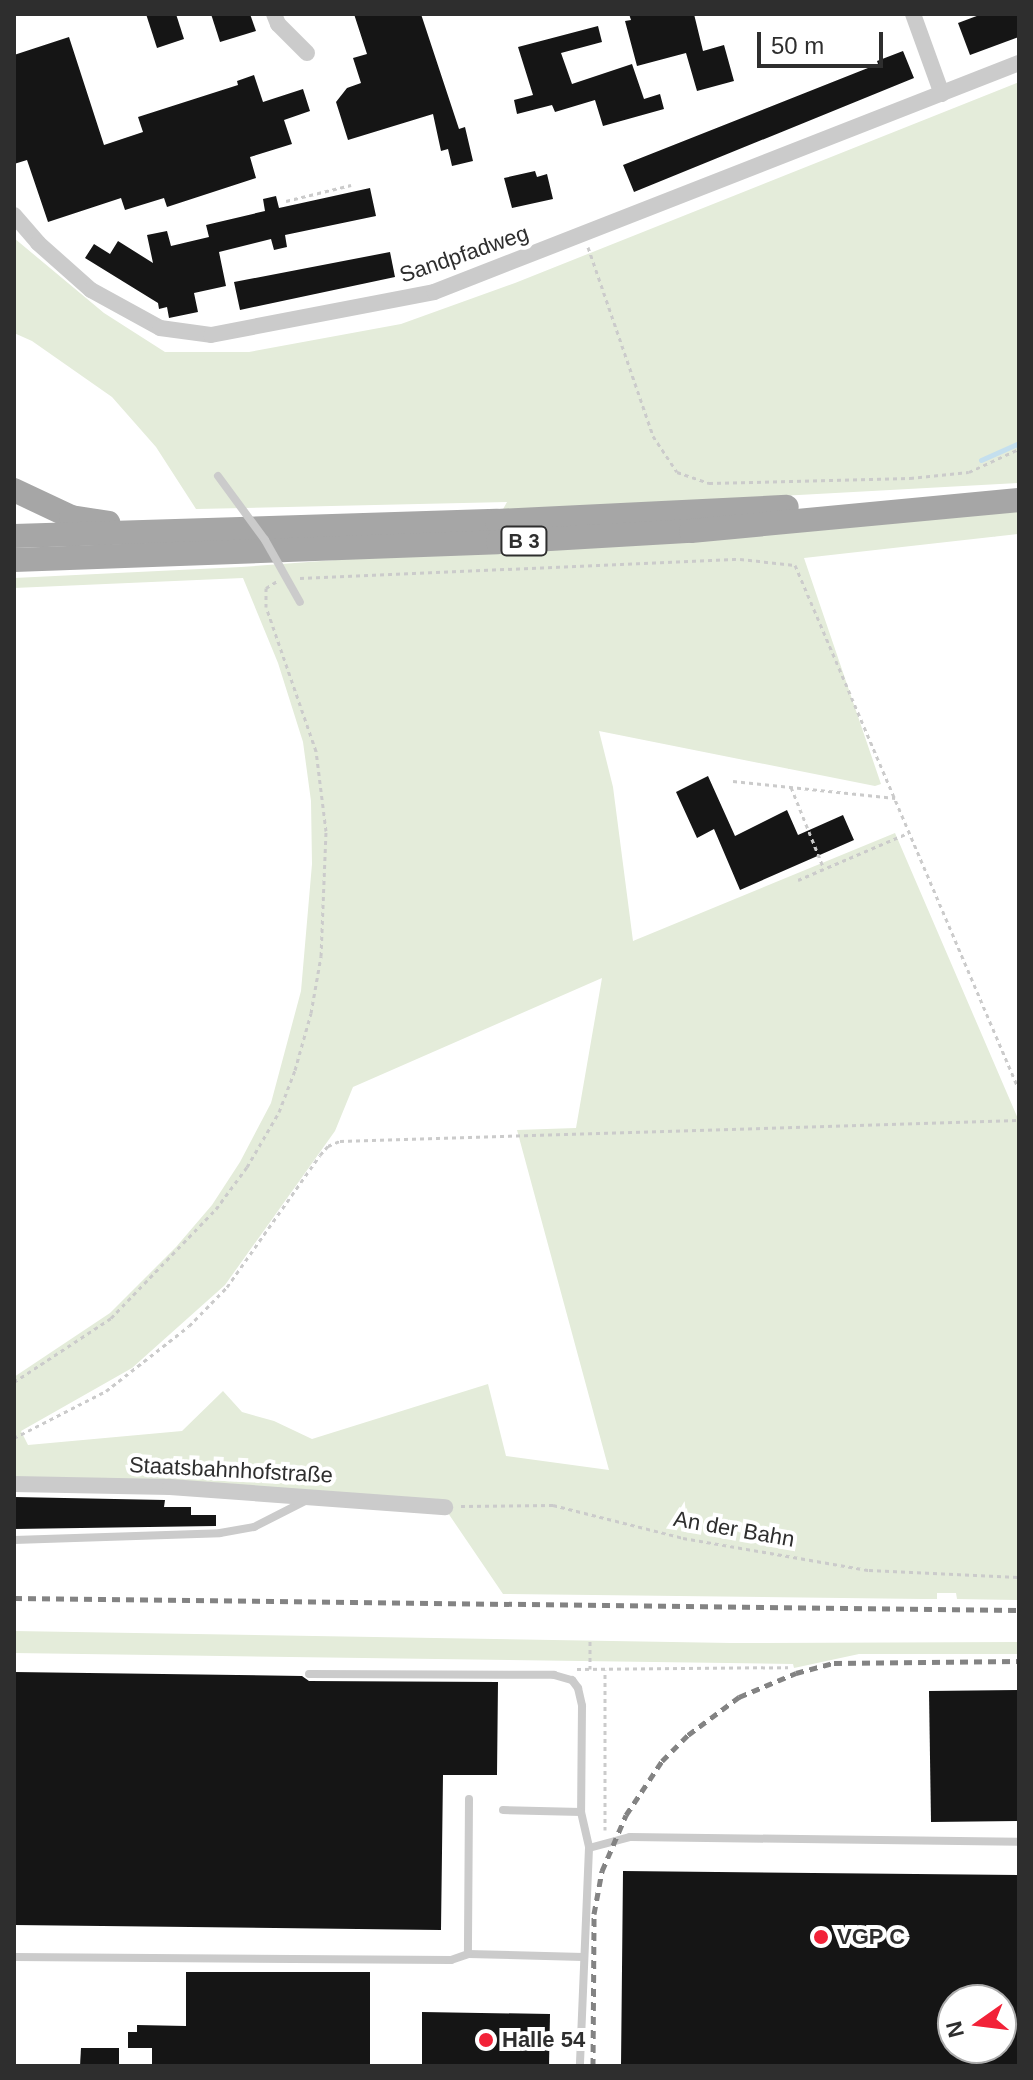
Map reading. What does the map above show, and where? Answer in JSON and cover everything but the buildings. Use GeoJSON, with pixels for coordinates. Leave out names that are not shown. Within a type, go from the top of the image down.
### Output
{"type":"FeatureCollection","features":[{"type":"Feature","properties":{"kind":"main road"},"geometry":{"type":"LineString","coordinates":[[14,490],[71,517],[167,533]]}},
{"type":"Feature","properties":{"kind":"main road","name":"B 3"},"geometry":{"type":"LineString","coordinates":[[14,536],[167,533],[708,511],[1019,492]]}},
{"type":"Feature","properties":{"kind":"main road","name":"B 3"},"geometry":{"type":"LineString","coordinates":[[14,560],[647,534],[1019,500]]}},
{"type":"Feature","properties":{"kind":"street"},"geometry":{"type":"LineString","coordinates":[[274,14],[278,24],[307,53]]}},
{"type":"Feature","properties":{"kind":"street"},"geometry":{"type":"LineString","coordinates":[[913,14],[942,94]]}},
{"type":"Feature","properties":{"kind":"street","name":"Sandpfadweg"},"geometry":{"type":"LineString","coordinates":[[14,215],[38,243],[91,290],[160,328],[211,335],[434,292],[1019,63]]}},
{"type":"Feature","properties":{"kind":"street","name":"Staatsbahnhofstraße"},"geometry":{"type":"LineString","coordinates":[[14,1484],[170,1487],[445,1507]]}},
{"type":"Feature","properties":{"kind":"lane"},"geometry":{"type":"LineString","coordinates":[[218,476],[265,540],[300,602]]}},
{"type":"Feature","properties":{"kind":"lane"},"geometry":{"type":"LineString","coordinates":[[14,1540],[220,1533],[254,1527],[278,1518],[314,1496]]}},
{"type":"Feature","properties":{"kind":"lane"},"geometry":{"type":"LineString","coordinates":[[309,1674],[554,1675],[572,1680],[582,1696],[581,1812],[589,1848],[580,2066]]}},
{"type":"Feature","properties":{"kind":"lane"},"geometry":{"type":"LineString","coordinates":[[468,1954],[469,1799]]}},
{"type":"Feature","properties":{"kind":"lane"},"geometry":{"type":"LineString","coordinates":[[503,1810],[581,1812]]}},
{"type":"Feature","properties":{"kind":"lane"},"geometry":{"type":"LineString","coordinates":[[589,1848],[630,1837],[1019,1842]]}},
{"type":"Feature","properties":{"kind":"lane"},"geometry":{"type":"LineString","coordinates":[[14,1957],[451,1960],[468,1954],[583,1957]]}},
{"type":"Feature","properties":{"kind":"path"},"geometry":{"type":"LineString","coordinates":[[286,201],[351,185]]}},
{"type":"Feature","properties":{"kind":"path"},"geometry":{"type":"LineString","coordinates":[[584,235],[653,436],[677,472],[709,483],[910,478],[969,472],[1019,449]]}},
{"type":"Feature","properties":{"kind":"path"},"geometry":{"type":"LineString","coordinates":[[290,579],[740,559],[795,565],[1019,1090]]}},
{"type":"Feature","properties":{"kind":"path"},"geometry":{"type":"LineString","coordinates":[[14,1382],[111,1318],[216,1209],[247,1167],[279,1112],[295,1070],[311,1013],[321,956],[326,831],[316,751],[266,607],[266,588],[279,580]]}},
{"type":"Feature","properties":{"kind":"path"},"geometry":{"type":"LineString","coordinates":[[733,781],[895,798]]}},
{"type":"Feature","properties":{"kind":"path"},"geometry":{"type":"LineString","coordinates":[[790,786],[824,869]]}},
{"type":"Feature","properties":{"kind":"path"},"geometry":{"type":"LineString","coordinates":[[798,880],[908,833]]}},
{"type":"Feature","properties":{"kind":"path"},"geometry":{"type":"LineString","coordinates":[[14,1438],[106,1391],[189,1326],[227,1287],[320,1155],[328,1146],[340,1141],[1019,1120]]}},
{"type":"Feature","properties":{"kind":"path","name":"An der Bahn"},"geometry":{"type":"LineString","coordinates":[[445,1507],[525,1502],[553,1505],[683,1538],[869,1570],[1019,1577]]}},
{"type":"Feature","properties":{"kind":"path"},"geometry":{"type":"LineString","coordinates":[[590,1641],[590,1669]]}},
{"type":"Feature","properties":{"kind":"path"},"geometry":{"type":"LineString","coordinates":[[554,1675],[590,1669],[788,1667]]}},
{"type":"Feature","properties":{"kind":"path"},"geometry":{"type":"LineString","coordinates":[[605,1669],[605,1842]]}},
{"type":"Feature","properties":{"kind":"green space"},"geometry":{"type":"Polygon","coordinates":[[[1019,82],[1019,483],[502,511],[507,502],[196,509],[156,447],[112,397],[32,341],[14,333],[14,238],[104,313],[165,352],[249,352],[401,324],[515,283],[1019,82]]]}},
{"type":"Feature","properties":{"kind":"green space"},"geometry":{"type":"Polygon","coordinates":[[[1019,510],[1019,534],[804,558],[881,784],[875,786],[599,731],[613,787],[633,941],[895,833],[1019,1121],[1019,1600],[957,1599],[956,1593],[937,1593],[937,1599],[503,1594],[448,1513],[14,1480],[14,1377],[110,1313],[176,1247],[212,1205],[240,1162],[271,1103],[301,991],[312,864],[311,801],[303,742],[278,663],[243,578],[14,588],[14,578],[241,567],[1019,510]],[[602,978],[353,1087],[335,1131],[225,1285],[132,1368],[21,1431],[28,1445],[182,1431],[223,1391],[242,1412],[274,1421],[312,1439],[488,1384],[506,1456],[609,1470],[517,1130],[576,1128],[602,978]]]}},
{"type":"Feature","properties":{"kind":"green space"},"geometry":{"type":"Polygon","coordinates":[[[14,1631],[731,1643],[1019,1642],[1019,1654],[859,1654],[794,1668],[793,1664],[14,1653],[14,1631]]]}},
{"type":"Feature","properties":{"kind":"waterway"},"geometry":{"type":"LineString","coordinates":[[981,460],[1019,443]]}},
{"type":"Feature","properties":{"kind":"railway"},"geometry":{"type":"LineString","coordinates":[[14,1598],[1019,1610]]}},
{"type":"Feature","properties":{"kind":"railway"},"geometry":{"type":"LineString","coordinates":[[593,2066],[594,1914],[602,1871],[626,1815],[662,1761],[688,1735],[739,1697],[796,1673],[834,1663],[1019,1661]]}},
{"type":"Feature","properties":{"kind":"place","name":"VGP C"},"geometry":{"type":"Point","coordinates":[821,1937]}},
{"type":"Feature","properties":{"kind":"place","name":"Halle 54"},"geometry":{"type":"Point","coordinates":[486,2040]}}]}
